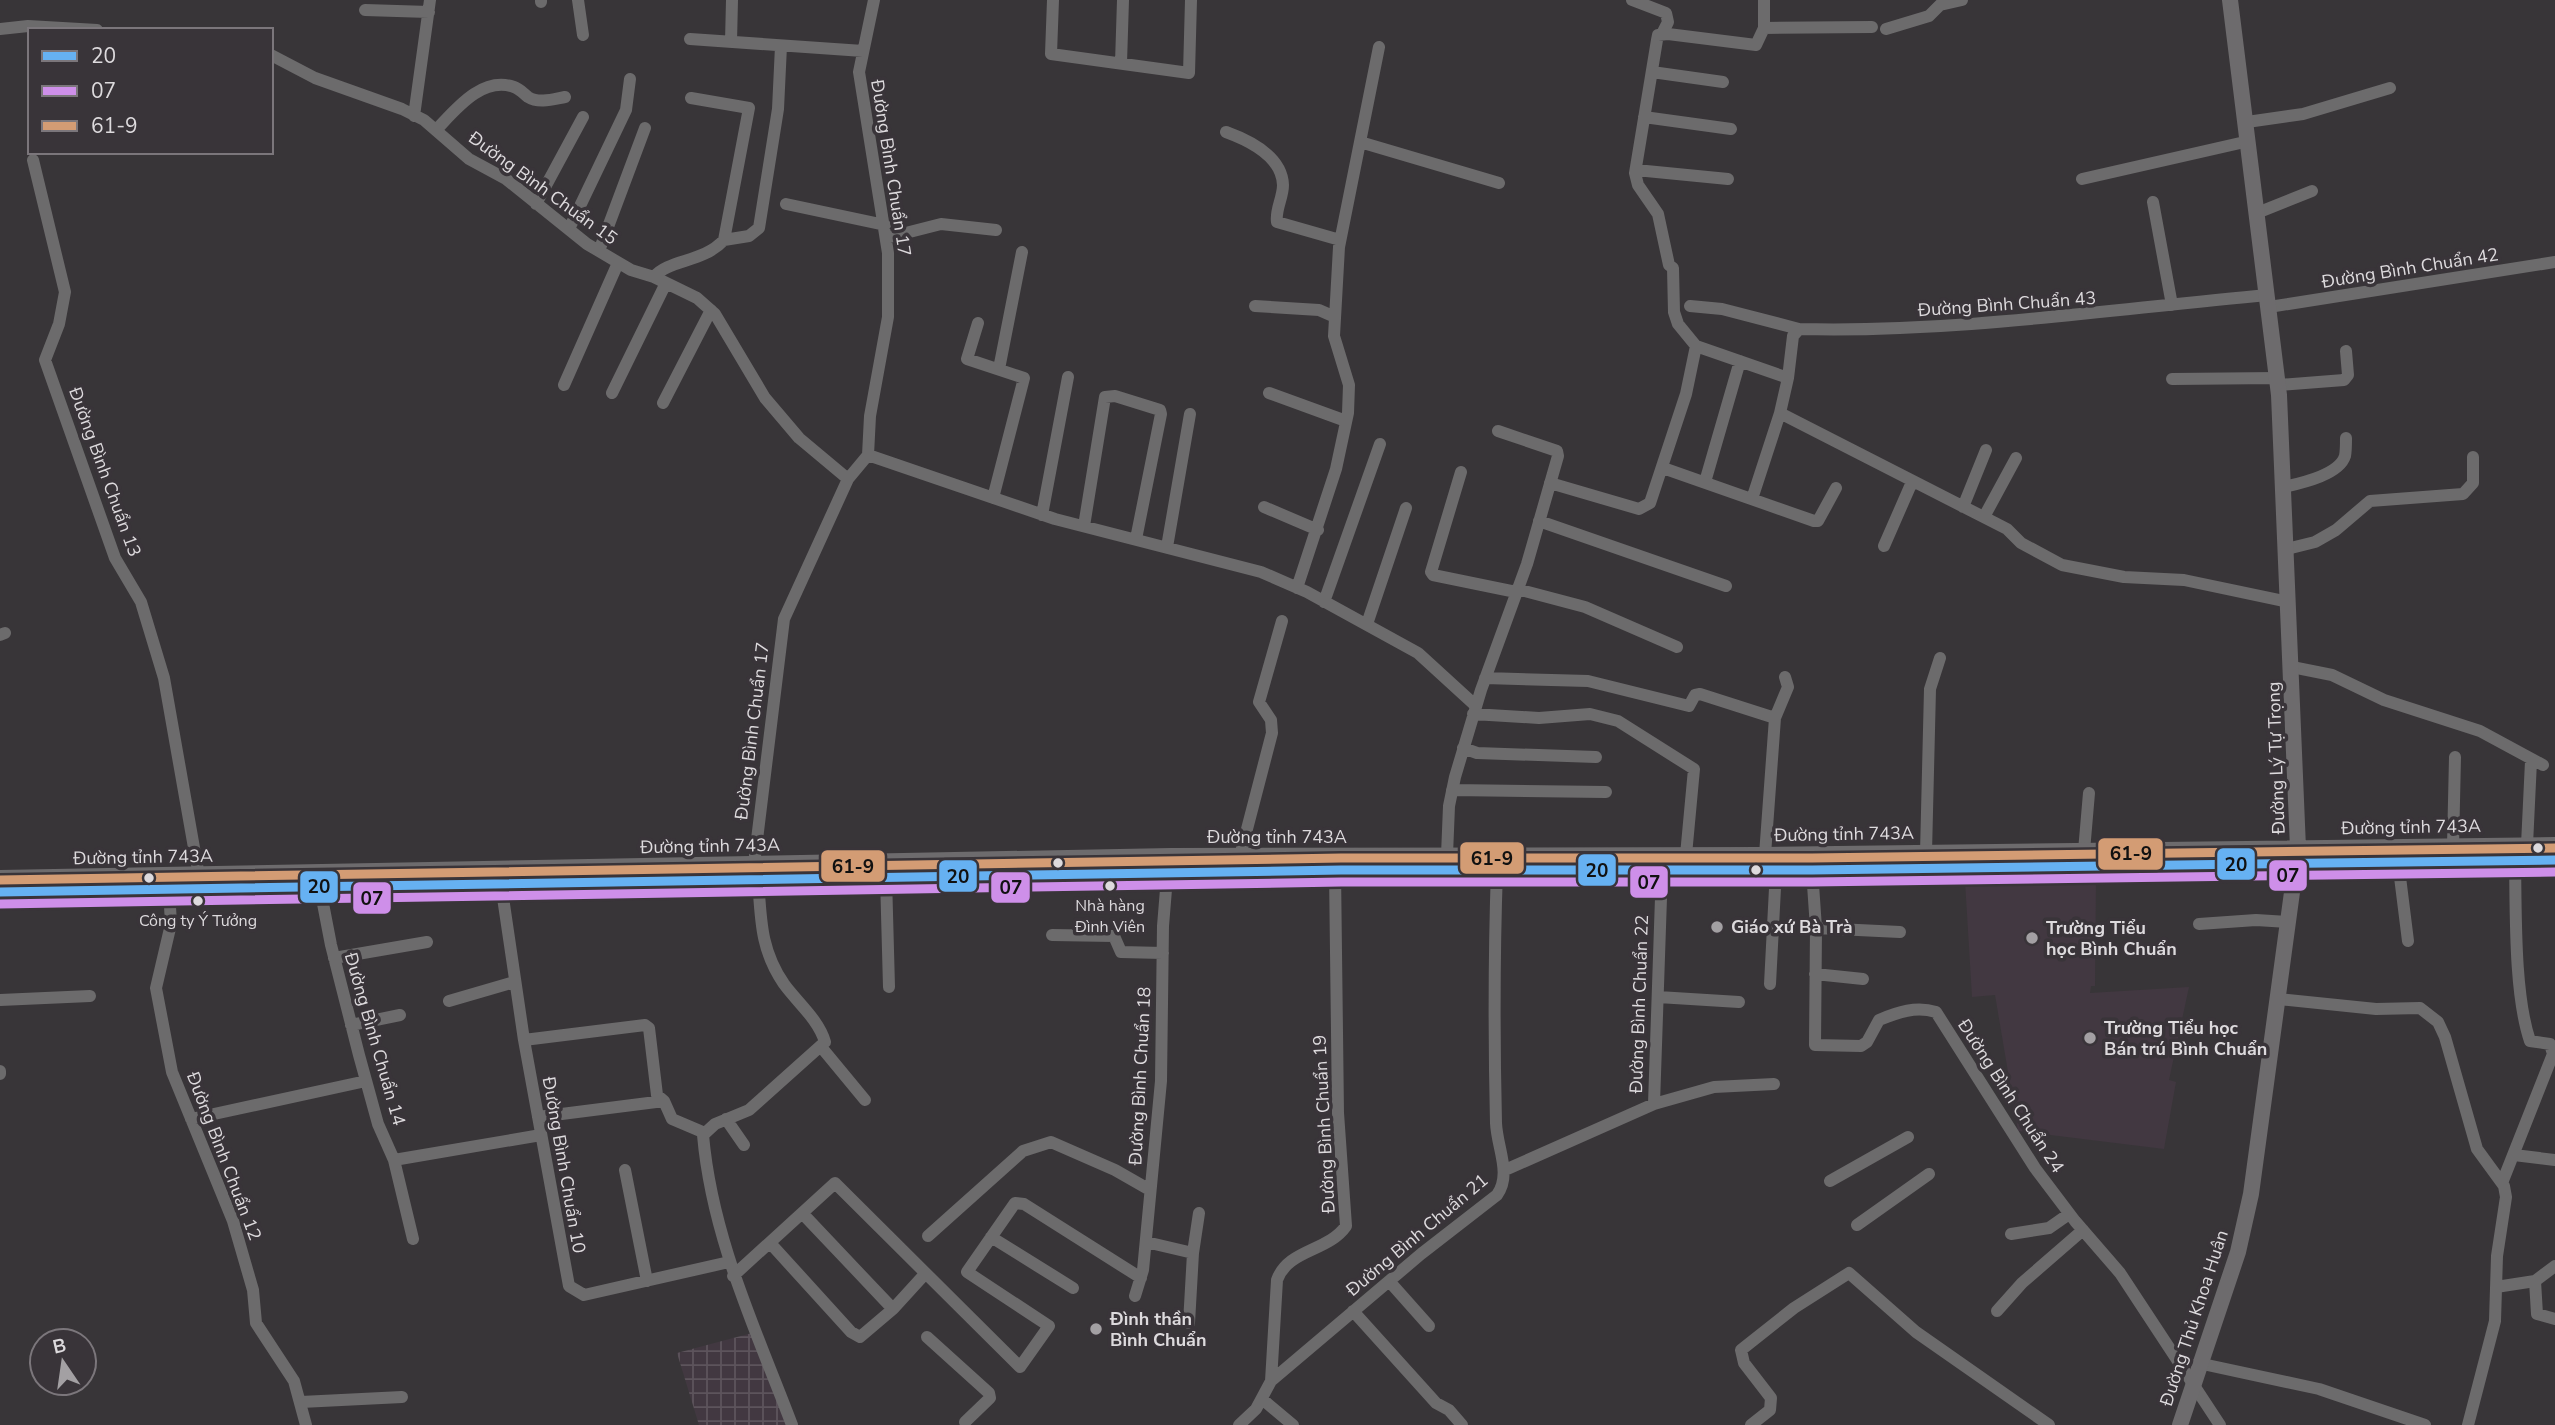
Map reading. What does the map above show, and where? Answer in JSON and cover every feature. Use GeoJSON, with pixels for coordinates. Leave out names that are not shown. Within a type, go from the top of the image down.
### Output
{"type":"FeatureCollection","features":[{"type":"Feature","properties":{"kind":"main road","name":"Đường Lý Tự Trọng"},"geometry":{"type":"LineString","coordinates":[[2230,0],[2278,382],[2292,667],[2297,855]]}},
{"type":"Feature","properties":{"kind":"main road","name":"Đường tỉnh 743A"},"geometry":{"type":"LineString","coordinates":[[0,878],[529,876],[1171,856],[1686,855],[1776,869],[1812,870],[2297,855],[2453,846],[2555,845]]}},
{"type":"Feature","properties":{"kind":"main road","name":"Đường tỉnh 743A"},"geometry":{"type":"LineString","coordinates":[[756,871],[886,877],[1662,868],[1743,862],[1765,855],[2084,851],[2297,855],[2399,861],[2555,860]]}},
{"type":"Feature","properties":{"kind":"main road","name":"Đường Thủ Khoa Huân"},"geometry":{"type":"LineString","coordinates":[[2180,1425],[2198,1363],[2238,1252],[2251,1194],[2297,855]]}},
{"type":"Feature","properties":{"kind":"main road","name":"Đường tỉnh 743A"},"geometry":{"type":"LineString","coordinates":[[0,892],[501,884],[529,876]]}},
{"type":"Feature","properties":{"kind":"street"},"geometry":{"type":"LineString","coordinates":[[578,0],[583,34]]}},
{"type":"Feature","properties":{"kind":"street"},"geometry":{"type":"LineString","coordinates":[[731,42],[732,0]]}},
{"type":"Feature","properties":{"kind":"street","name":"Đường Bình Chuẩn 17"},"geometry":{"type":"LineString","coordinates":[[864,1100],[822,1048],[823,1036],[783,983],[764,949],[756,871],[784,619],[848,479],[867,455],[870,416],[888,317],[885,225],[860,95],[859,72],[874,0]]}},
{"type":"Feature","properties":{"kind":"street"},"geometry":{"type":"LineString","coordinates":[[1053,0],[1051,54],[1189,73],[1191,0]]}},
{"type":"Feature","properties":{"kind":"street"},"geometry":{"type":"LineString","coordinates":[[1121,64],[1123,0]]}},
{"type":"Feature","properties":{"kind":"street"},"geometry":{"type":"LineString","coordinates":[[1632,0],[1666,13],[1668,22],[1657,40],[1636,170],[1638,185],[1658,214],[1669,265],[1673,268],[1674,312],[1678,324],[1696,346],[1788,378]]}},
{"type":"Feature","properties":{"kind":"street"},"geometry":{"type":"LineString","coordinates":[[1662,34],[1756,45],[1764,28],[1764,0]]}},
{"type":"Feature","properties":{"kind":"street"},"geometry":{"type":"LineString","coordinates":[[1886,29],[1929,16],[1940,5],[1962,0]]}},
{"type":"Feature","properties":{"kind":"street"},"geometry":{"type":"LineString","coordinates":[[365,10],[430,6],[414,116]]}},
{"type":"Feature","properties":{"kind":"street"},"geometry":{"type":"LineString","coordinates":[[0,29],[28,26],[62,28]]}},
{"type":"Feature","properties":{"kind":"street"},"geometry":{"type":"LineString","coordinates":[[1764,28],[1872,27]]}},
{"type":"Feature","properties":{"kind":"street"},"geometry":{"type":"LineString","coordinates":[[690,39],[863,51]]}},
{"type":"Feature","properties":{"kind":"street"},"geometry":{"type":"LineString","coordinates":[[724,240],[749,236],[759,228],[778,109],[781,46]]}},
{"type":"Feature","properties":{"kind":"street"},"geometry":{"type":"LineString","coordinates":[[1297,588],[1318,530],[1346,421],[1349,385],[1334,336],[1340,240],[1379,47]]}},
{"type":"Feature","properties":{"kind":"street","name":"Đường Bình Chuẩn 15"},"geometry":{"type":"LineString","coordinates":[[273,56],[315,78],[414,116],[437,129],[470,159],[506,179],[599,251],[618,263],[697,298],[711,310],[765,398],[799,438],[848,479]]}},
{"type":"Feature","properties":{"kind":"street"},"geometry":{"type":"LineString","coordinates":[[1652,72],[1723,82]]}},
{"type":"Feature","properties":{"kind":"street"},"geometry":{"type":"LineString","coordinates":[[569,229],[626,110],[629,79]]}},
{"type":"Feature","properties":{"kind":"street"},"geometry":{"type":"LineString","coordinates":[[437,129],[463,101],[493,87],[510,86],[538,100],[565,97]]}},
{"type":"Feature","properties":{"kind":"street"},"geometry":{"type":"LineString","coordinates":[[2247,122],[2303,114],[2390,88]]}},
{"type":"Feature","properties":{"kind":"street"},"geometry":{"type":"LineString","coordinates":[[612,393],[660,280],[660,270],[714,251],[724,240],[749,108],[691,98]]}},
{"type":"Feature","properties":{"kind":"street"},"geometry":{"type":"LineString","coordinates":[[536,204],[583,117]]}},
{"type":"Feature","properties":{"kind":"street"},"geometry":{"type":"LineString","coordinates":[[1644,117],[1731,129]]}},
{"type":"Feature","properties":{"kind":"street"},"geometry":{"type":"LineString","coordinates":[[599,251],[645,128]]}},
{"type":"Feature","properties":{"kind":"street"},"geometry":{"type":"LineString","coordinates":[[1226,132],[1246,139],[1278,167],[1283,184],[1277,222],[1340,240]]}},
{"type":"Feature","properties":{"kind":"street"},"geometry":{"type":"LineString","coordinates":[[2081,179],[2249,141]]}},
{"type":"Feature","properties":{"kind":"street"},"geometry":{"type":"LineString","coordinates":[[1360,142],[1499,183]]}},
{"type":"Feature","properties":{"kind":"street","name":"Đường Bình Chuẩn 13"},"geometry":{"type":"LineString","coordinates":[[33,160],[65,292],[58,324],[45,360],[115,558],[141,603],[164,678],[200,876]]}},
{"type":"Feature","properties":{"kind":"street"},"geometry":{"type":"LineString","coordinates":[[1636,170],[1728,179]]}},
{"type":"Feature","properties":{"kind":"street"},"geometry":{"type":"LineString","coordinates":[[2257,213],[2312,191]]}},
{"type":"Feature","properties":{"kind":"street"},"geometry":{"type":"LineString","coordinates":[[2153,202],[2172,304]]}},
{"type":"Feature","properties":{"kind":"street"},"geometry":{"type":"LineString","coordinates":[[786,204],[885,225]]}},
{"type":"Feature","properties":{"kind":"street"},"geometry":{"type":"LineString","coordinates":[[886,239],[941,224],[996,230]]}},
{"type":"Feature","properties":{"kind":"street"},"geometry":{"type":"LineString","coordinates":[[999,369],[1022,252]]}},
{"type":"Feature","properties":{"kind":"street","name":"Đường Bình Chuẩn 42"},"geometry":{"type":"LineString","coordinates":[[2269,301],[2555,262]]}},
{"type":"Feature","properties":{"kind":"street"},"geometry":{"type":"LineString","coordinates":[[564,385],[618,263]]}},
{"type":"Feature","properties":{"kind":"street","name":"Đường Bình Chuẩn 43"},"geometry":{"type":"LineString","coordinates":[[1690,306],[1722,309],[1799,329],[1930,328],[2106,314],[2172,304],[2269,301]]}},
{"type":"Feature","properties":{"kind":"street"},"geometry":{"type":"LineString","coordinates":[[1255,306],[1319,310],[1335,317]]}},
{"type":"Feature","properties":{"kind":"street"},"geometry":{"type":"LineString","coordinates":[[663,403],[711,310]]}},
{"type":"Feature","properties":{"kind":"street"},"geometry":{"type":"LineString","coordinates":[[978,323],[967,359],[1024,378],[993,498]]}},
{"type":"Feature","properties":{"kind":"street"},"geometry":{"type":"LineString","coordinates":[[1752,499],[1780,413],[1793,336],[1799,329]]}},
{"type":"Feature","properties":{"kind":"street"},"geometry":{"type":"LineString","coordinates":[[1550,483],[1639,509],[1650,503],[1686,394],[1696,346]]}},
{"type":"Feature","properties":{"kind":"street"},"geometry":{"type":"LineString","coordinates":[[2172,379],[2278,382],[2344,380],[2348,375],[2346,351]]}},
{"type":"Feature","properties":{"kind":"street"},"geometry":{"type":"LineString","coordinates":[[1705,482],[1741,361]]}},
{"type":"Feature","properties":{"kind":"street"},"geometry":{"type":"LineString","coordinates":[[1042,515],[1068,377]]}},
{"type":"Feature","properties":{"kind":"street"},"geometry":{"type":"LineString","coordinates":[[1269,393],[1346,421]]}},
{"type":"Feature","properties":{"kind":"street"},"geometry":{"type":"LineString","coordinates":[[1084,526],[1105,397],[1115,396],[1160,410],[1161,414],[1136,539]]}},
{"type":"Feature","properties":{"kind":"street"},"geometry":{"type":"LineString","coordinates":[[1780,413],[2007,529],[2021,544],[2062,565],[2124,577],[2184,580],[2288,602]]}},
{"type":"Feature","properties":{"kind":"street"},"geometry":{"type":"LineString","coordinates":[[1167,547],[1190,414]]}},
{"type":"Feature","properties":{"kind":"street"},"geometry":{"type":"LineString","coordinates":[[1447,855],[1452,790],[1463,748],[1517,591],[1558,456],[1557,451],[1498,430]]}},
{"type":"Feature","properties":{"kind":"street"},"geometry":{"type":"LineString","coordinates":[[2284,487],[2302,483],[2338,466],[2345,457],[2346,438]]}},
{"type":"Feature","properties":{"kind":"street"},"geometry":{"type":"LineString","coordinates":[[1324,602],[1380,444]]}},
{"type":"Feature","properties":{"kind":"street"},"geometry":{"type":"LineString","coordinates":[[1963,507],[1986,450]]}},
{"type":"Feature","properties":{"kind":"street"},"geometry":{"type":"LineString","coordinates":[[867,455],[1042,515],[1261,572],[1367,624],[1418,653],[1475,710],[1539,718],[1590,714],[1618,721],[1694,769],[1686,855]]}},
{"type":"Feature","properties":{"kind":"street"},"geometry":{"type":"LineString","coordinates":[[2287,549],[2315,542],[2336,530],[2370,501],[2463,494],[2473,482],[2473,457]]}},
{"type":"Feature","properties":{"kind":"street"},"geometry":{"type":"LineString","coordinates":[[1984,517],[2016,458]]}},
{"type":"Feature","properties":{"kind":"street"},"geometry":{"type":"LineString","coordinates":[[1663,468],[1818,521],[1836,488]]}},
{"type":"Feature","properties":{"kind":"street"},"geometry":{"type":"LineString","coordinates":[[1461,472],[1431,572],[1433,575],[1585,607],[1677,647]]}},
{"type":"Feature","properties":{"kind":"street"},"geometry":{"type":"LineString","coordinates":[[1884,546],[1912,482]]}},
{"type":"Feature","properties":{"kind":"street"},"geometry":{"type":"LineString","coordinates":[[1264,507],[1318,530]]}},
{"type":"Feature","properties":{"kind":"street"},"geometry":{"type":"LineString","coordinates":[[1367,624],[1406,508]]}},
{"type":"Feature","properties":{"kind":"street"},"geometry":{"type":"LineString","coordinates":[[1539,521],[1726,586]]}},
{"type":"Feature","properties":{"kind":"street"},"geometry":{"type":"LineString","coordinates":[[1240,856],[1272,733],[1271,720],[1259,702],[1282,621]]}},
{"type":"Feature","properties":{"kind":"street"},"geometry":{"type":"LineString","coordinates":[[1926,853],[1930,689],[1940,658]]}},
{"type":"Feature","properties":{"kind":"street"},"geometry":{"type":"LineString","coordinates":[[2292,667],[2332,675],[2385,700],[2480,731],[2537,763],[2527,845]]}},
{"type":"Feature","properties":{"kind":"street"},"geometry":{"type":"LineString","coordinates":[[1765,855],[1775,718],[1788,687],[1785,677]]}},
{"type":"Feature","properties":{"kind":"street"},"geometry":{"type":"LineString","coordinates":[[1485,678],[1588,681],[1689,706],[1697,695],[1775,718]]}},
{"type":"Feature","properties":{"kind":"street"},"geometry":{"type":"LineString","coordinates":[[1463,748],[1477,752],[1595,757]]}},
{"type":"Feature","properties":{"kind":"street"},"geometry":{"type":"LineString","coordinates":[[2453,846],[2455,757]]}},
{"type":"Feature","properties":{"kind":"street"},"geometry":{"type":"LineString","coordinates":[[1452,790],[1605,792]]}},
{"type":"Feature","properties":{"kind":"street"},"geometry":{"type":"LineString","coordinates":[[2084,851],[2089,793]]}},
{"type":"Feature","properties":{"kind":"street","name":"Đường Bình Chuẩn 18"},"geometry":{"type":"LineString","coordinates":[[1135,1297],[1141,1278],[1146,1242],[1161,1072],[1165,873],[1171,856]]}},
{"type":"Feature","properties":{"kind":"street"},"geometry":{"type":"LineString","coordinates":[[2502,1183],[2552,1059],[2551,1042],[2530,1041],[2524,1014],[2515,910],[2515,860]]}},
{"type":"Feature","properties":{"kind":"street"},"geometry":{"type":"LineString","coordinates":[[2399,861],[2408,941]]}},
{"type":"Feature","properties":{"kind":"street","name":"Đường Bình Chuẩn 22"},"geometry":{"type":"LineString","coordinates":[[1505,1170],[1654,1104],[1662,868]]}},
{"type":"Feature","properties":{"kind":"street","name":"Đường Bình Chuẩn 21"},"geometry":{"type":"LineString","coordinates":[[1271,1381],[1389,1281],[1497,1195],[1504,1185],[1505,1170],[1497,1145],[1495,1081],[1497,869]]}},
{"type":"Feature","properties":{"kind":"street"},"geometry":{"type":"LineString","coordinates":[[1770,984],[1776,869]]}},
{"type":"Feature","properties":{"kind":"street","name":"Đường Bình Chuẩn 24"},"geometry":{"type":"LineString","coordinates":[[1812,870],[1816,928],[1815,1045],[1861,1046],[1867,1042],[1880,1020],[1908,1011],[1924,1009],[1936,1012],[2035,1168],[2069,1214],[2120,1273],[2220,1425]]}},
{"type":"Feature","properties":{"kind":"street","name":"Đường Bình Chuẩn 19"},"geometry":{"type":"LineString","coordinates":[[1271,1381],[1277,1280],[1281,1270],[1287,1262],[1335,1238],[1346,1226],[1338,1113],[1335,871]]}},
{"type":"Feature","properties":{"kind":"street"},"geometry":{"type":"LineString","coordinates":[[886,877],[889,987]]}},
{"type":"Feature","properties":{"kind":"street","name":"Đường Bình Chuẩn 10"},"geometry":{"type":"LineString","coordinates":[[501,884],[514,982],[569,1286],[584,1295],[729,1262]]}},
{"type":"Feature","properties":{"kind":"street","name":"Đường Bình Chuẩn 14"},"geometry":{"type":"LineString","coordinates":[[320,887],[334,958],[366,1082],[378,1124],[394,1160],[413,1239]]}},
{"type":"Feature","properties":{"kind":"street","name":"Đường Bình Chuẩn 12"},"geometry":{"type":"LineString","coordinates":[[169,889],[171,924],[156,988],[172,1072],[233,1220],[253,1290],[256,1323],[294,1381],[306,1425]]}},
{"type":"Feature","properties":{"kind":"street"},"geometry":{"type":"LineString","coordinates":[[2199,924],[2256,920],[2288,922]]}},
{"type":"Feature","properties":{"kind":"street"},"geometry":{"type":"LineString","coordinates":[[1816,928],[1900,932]]}},
{"type":"Feature","properties":{"kind":"street"},"geometry":{"type":"LineString","coordinates":[[1052,935],[1114,936],[1121,952],[1163,953]]}},
{"type":"Feature","properties":{"kind":"street"},"geometry":{"type":"LineString","coordinates":[[334,958],[427,942]]}},
{"type":"Feature","properties":{"kind":"street"},"geometry":{"type":"LineString","coordinates":[[1815,974],[1863,979]]}},
{"type":"Feature","properties":{"kind":"street"},"geometry":{"type":"LineString","coordinates":[[449,1001],[514,982]]}},
{"type":"Feature","properties":{"kind":"street"},"geometry":{"type":"LineString","coordinates":[[0,1000],[90,996]]}},
{"type":"Feature","properties":{"kind":"street"},"geometry":{"type":"LineString","coordinates":[[1658,997],[1740,1002]]}},
{"type":"Feature","properties":{"kind":"street"},"geometry":{"type":"LineString","coordinates":[[2278,999],[2376,1009],[2412,1007],[2429,1012],[2441,1030],[2454,1062],[2477,1149],[2502,1183],[2506,1197],[2497,1256],[2495,1321],[2468,1425]]}},
{"type":"Feature","properties":{"kind":"street"},"geometry":{"type":"LineString","coordinates":[[351,1025],[400,1014]]}},
{"type":"Feature","properties":{"kind":"street"},"geometry":{"type":"LineString","coordinates":[[524,1040],[645,1025],[649,1028],[657,1096],[664,1101],[672,1119],[705,1133]]}},
{"type":"Feature","properties":{"kind":"street"},"geometry":{"type":"LineString","coordinates":[[792,1425],[733,1276],[706,1168],[705,1133],[715,1124],[749,1110],[822,1048]]}},
{"type":"Feature","properties":{"kind":"street"},"geometry":{"type":"LineString","coordinates":[[191,1119],[366,1082]]}},
{"type":"Feature","properties":{"kind":"street"},"geometry":{"type":"LineString","coordinates":[[1654,1104],[1714,1087],[1774,1084]]}},
{"type":"Feature","properties":{"kind":"street"},"geometry":{"type":"LineString","coordinates":[[538,1117],[664,1101]]}},
{"type":"Feature","properties":{"kind":"street"},"geometry":{"type":"LineString","coordinates":[[726,1119],[744,1145]]}},
{"type":"Feature","properties":{"kind":"street"},"geometry":{"type":"LineString","coordinates":[[394,1160],[541,1135]]}},
{"type":"Feature","properties":{"kind":"street"},"geometry":{"type":"LineString","coordinates":[[1830,1181],[1908,1137]]}},
{"type":"Feature","properties":{"kind":"street"},"geometry":{"type":"LineString","coordinates":[[928,1236],[1023,1151],[1040,1144],[1051,1142],[1115,1170],[1150,1190]]}},
{"type":"Feature","properties":{"kind":"street"},"geometry":{"type":"LineString","coordinates":[[2514,1154],[2555,1160]]}},
{"type":"Feature","properties":{"kind":"street"},"geometry":{"type":"LineString","coordinates":[[625,1170],[647,1281]]}},
{"type":"Feature","properties":{"kind":"street"},"geometry":{"type":"LineString","coordinates":[[1857,1225],[1929,1174]]}},
{"type":"Feature","properties":{"kind":"street"},"geometry":{"type":"LineString","coordinates":[[733,1276],[835,1183],[924,1275],[1020,1367],[1049,1326],[967,1272],[1015,1203],[1024,1204],[1141,1278]]}},
{"type":"Feature","properties":{"kind":"street"},"geometry":{"type":"LineString","coordinates":[[1189,1323],[1199,1213]]}},
{"type":"Feature","properties":{"kind":"street"},"geometry":{"type":"LineString","coordinates":[[803,1214],[893,1309]]}},
{"type":"Feature","properties":{"kind":"street"},"geometry":{"type":"LineString","coordinates":[[2011,1234],[2049,1228],[2069,1214]]}},
{"type":"Feature","properties":{"kind":"street"},"geometry":{"type":"LineString","coordinates":[[1997,1311],[2022,1283],[2083,1230]]}},
{"type":"Feature","properties":{"kind":"street"},"geometry":{"type":"LineString","coordinates":[[991,1237],[1073,1288]]}},
{"type":"Feature","properties":{"kind":"street"},"geometry":{"type":"LineString","coordinates":[[1146,1242],[1194,1253]]}},
{"type":"Feature","properties":{"kind":"street"},"geometry":{"type":"LineString","coordinates":[[771,1244],[851,1332],[860,1337],[893,1309],[924,1275]]}},
{"type":"Feature","properties":{"kind":"street"},"geometry":{"type":"LineString","coordinates":[[2496,1287],[2535,1281],[2555,1266]]}},
{"type":"Feature","properties":{"kind":"street"},"geometry":{"type":"LineString","coordinates":[[1751,1425],[1770,1410],[1771,1398],[1744,1363],[1741,1350],[1794,1308],[1849,1273],[1916,1332],[2049,1425]]}},
{"type":"Feature","properties":{"kind":"street"},"geometry":{"type":"LineString","coordinates":[[1389,1281],[1429,1326]]}},
{"type":"Feature","properties":{"kind":"street"},"geometry":{"type":"LineString","coordinates":[[2535,1281],[2537,1314],[2555,1319]]}},
{"type":"Feature","properties":{"kind":"street"},"geometry":{"type":"LineString","coordinates":[[1353,1311],[1436,1403],[1449,1410],[1461,1425]]}},
{"type":"Feature","properties":{"kind":"street"},"geometry":{"type":"LineString","coordinates":[[927,1337],[989,1393],[990,1398],[964,1424]]}},
{"type":"Feature","properties":{"kind":"street"},"geometry":{"type":"LineString","coordinates":[[2198,1363],[2319,1388],[2426,1425]]}},
{"type":"Feature","properties":{"kind":"street"},"geometry":{"type":"LineString","coordinates":[[1239,1425],[1262,1399],[1271,1381]]}},
{"type":"Feature","properties":{"kind":"street"},"geometry":{"type":"LineString","coordinates":[[301,1402],[402,1396]]}},
{"type":"Feature","properties":{"kind":"street"},"geometry":{"type":"LineString","coordinates":[[1262,1399],[1293,1425]]}},
{"type":"Feature","properties":{"kind":"shaded area","name":"Trường Tiểu học Bán trú Bình Chuẩn"},"geometry":{"type":"Polygon","coordinates":[[[2096,880],[2095,986],[2091,986],[2090,993],[2189,987],[2169,1080],[2176,1082],[2164,1149],[2018,1131],[1995,995],[1972,997],[1965,881],[2096,880]]]}},
{"type":"Feature","properties":{"kind":"shaded area"},"geometry":{"type":"Polygon","coordinates":[[[752,1333],[789,1425],[699,1425],[677,1353],[752,1333]]]}},
{"type":"Feature","properties":{"kind":"transit line","name":"61-9"},"geometry":{"type":"LineString","coordinates":[[0,880],[1341,858],[1812,858],[2555,848]]}},
{"type":"Feature","properties":{"kind":"transit line","name":"20"},"geometry":{"type":"LineString","coordinates":[[0,892],[1341,870],[1812,870],[2555,860]]}},
{"type":"Feature","properties":{"kind":"transit line","name":"07"},"geometry":{"type":"LineString","coordinates":[[0,904],[1341,882],[1812,882],[2555,872]]}},
{"type":"Feature","properties":{"kind":"place","name":"Nhà hàng Đình Viên"},"geometry":{"type":"Point","coordinates":[1110,886]}},
{"type":"Feature","properties":{"kind":"place","name":"Công ty Ý Tưởng"},"geometry":{"type":"Point","coordinates":[198,901]}},
{"type":"Feature","properties":{"kind":"place","name":"Giáo xứ Bà Trà"},"geometry":{"type":"Point","coordinates":[1717,927]}},
{"type":"Feature","properties":{"kind":"place","name":"Trường Tiểu học Bình Chuẩn"},"geometry":{"type":"Point","coordinates":[2032,938]}},
{"type":"Feature","properties":{"kind":"place","name":"Trường Tiểu học Bán trú Bình Chuẩn"},"geometry":{"type":"Point","coordinates":[2090,1038]}},
{"type":"Feature","properties":{"kind":"place","name":"Đình thần Bình Chuẩn"},"geometry":{"type":"Point","coordinates":[1096,1329]}}]}
